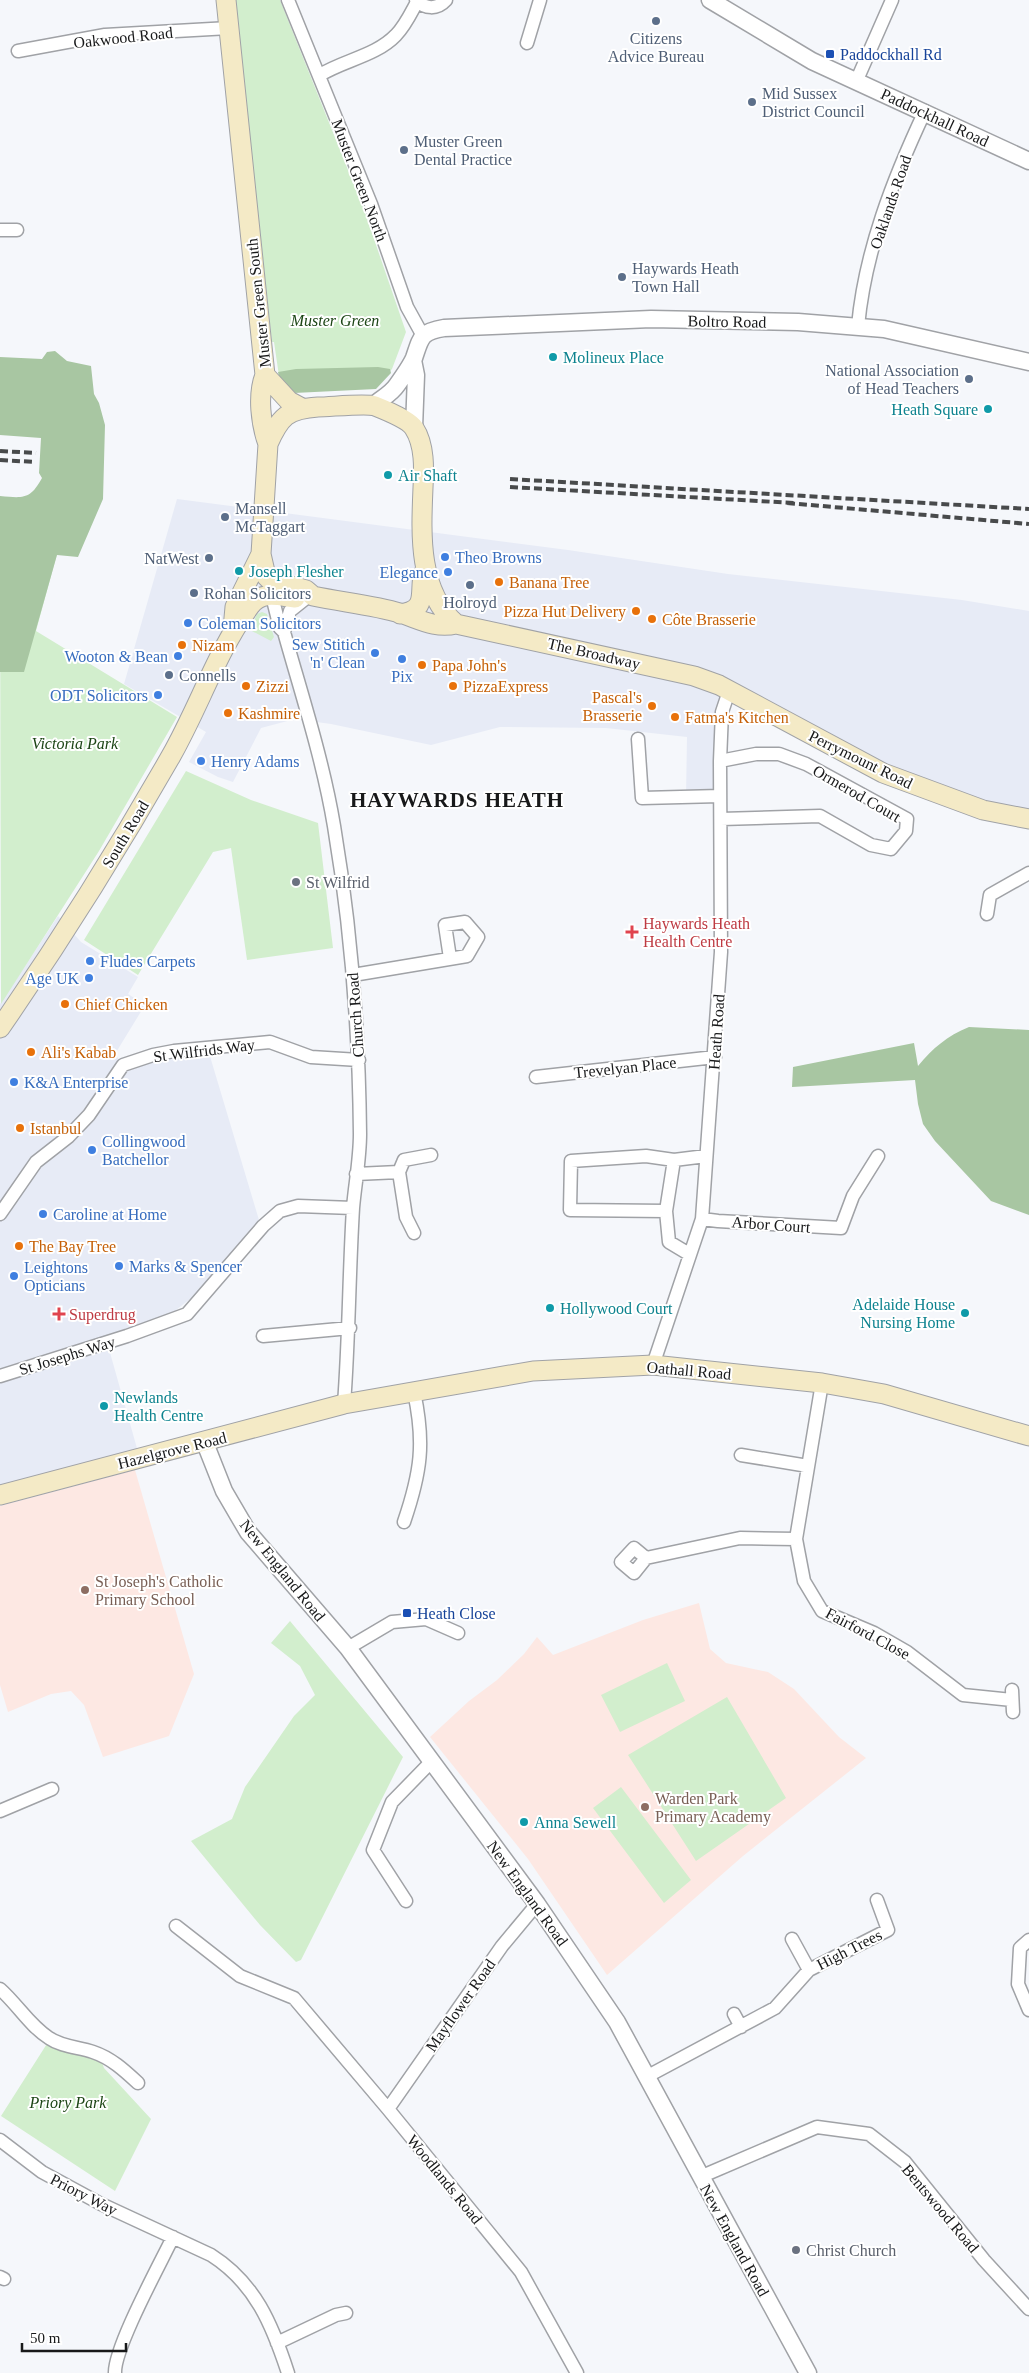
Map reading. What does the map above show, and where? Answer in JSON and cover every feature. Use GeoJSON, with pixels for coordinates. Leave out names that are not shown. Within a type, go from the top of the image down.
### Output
{"type":"FeatureCollection","features":[{"type":"Feature","properties":{"kind":"main road","name":"Muster Green South"},"geometry":{"type":"LineString","coordinates":[[226,0],[265,375],[262,384],[263,431],[268,444],[261,554],[235,607],[233,629]]}},
{"type":"Feature","properties":{"kind":"main road"},"geometry":{"type":"LineString","coordinates":[[265,375],[289,401],[302,408]]}},
{"type":"Feature","properties":{"kind":"main road"},"geometry":{"type":"LineString","coordinates":[[268,444],[281,419],[289,413],[302,408],[374,405],[407,421],[414,428],[423,458],[422,537],[425,571],[420,603],[414,610],[400,614]]}},
{"type":"Feature","properties":{"kind":"main road"},"geometry":{"type":"LineString","coordinates":[[261,554],[266,576]]}},
{"type":"Feature","properties":{"kind":"main road"},"geometry":{"type":"LineString","coordinates":[[425,571],[446,616],[456,624]]}},
{"type":"Feature","properties":{"kind":"main road","name":"The Broadway"},"geometry":{"type":"LineString","coordinates":[[266,576],[276,582],[306,590],[309,597]]}},
{"type":"Feature","properties":{"kind":"main road"},"geometry":{"type":"LineString","coordinates":[[233,629],[257,599],[271,594]]}},
{"type":"Feature","properties":{"kind":"main road","name":"The Broadway"},"geometry":{"type":"LineString","coordinates":[[271,594],[309,597],[400,614],[416,621],[428,623],[447,626],[456,624],[694,676],[719,685],[729,691]]}},
{"type":"Feature","properties":{"kind":"main road","name":"South Road"},"geometry":{"type":"LineString","coordinates":[[0,1028],[78,910],[172,756],[233,629]]}},
{"type":"Feature","properties":{"kind":"main road","name":"Perrymount Road"},"geometry":{"type":"LineString","coordinates":[[729,691],[883,773],[983,810],[1029,819]]}},
{"type":"Feature","properties":{"kind":"main road","name":"Oathall Road"},"geometry":{"type":"LineString","coordinates":[[344,1404],[533,1371],[652,1365],[822,1382],[884,1394],[1029,1436]]}},
{"type":"Feature","properties":{"kind":"main road","name":"Hazelgrove Road"},"geometry":{"type":"LineString","coordinates":[[0,1495],[205,1443],[344,1404]]}},
{"type":"Feature","properties":{"kind":"street","name":"Muster Green North"},"geometry":{"type":"LineString","coordinates":[[288,0],[371,204],[407,307],[423,336]]}},
{"type":"Feature","properties":{"kind":"street"},"geometry":{"type":"LineString","coordinates":[[320,75],[377,49],[396,35],[407,20],[416,1],[424,6],[434,7],[446,0]]}},
{"type":"Feature","properties":{"kind":"street"},"geometry":{"type":"LineString","coordinates":[[527,43],[540,0]]}},
{"type":"Feature","properties":{"kind":"street","name":"Paddockhall Road"},"geometry":{"type":"LineString","coordinates":[[710,0],[785,46],[856,82],[924,111],[1029,161]]}},
{"type":"Feature","properties":{"kind":"street"},"geometry":{"type":"LineString","coordinates":[[856,82],[892,0]]}},
{"type":"Feature","properties":{"kind":"street","name":"Oakwood Road"},"geometry":{"type":"LineString","coordinates":[[18,52],[105,35],[229,28]]}},
{"type":"Feature","properties":{"kind":"street","name":"Oaklands Road"},"geometry":{"type":"LineString","coordinates":[[858,326],[867,272],[879,224],[924,111]]}},
{"type":"Feature","properties":{"kind":"street"},"geometry":{"type":"LineString","coordinates":[[0,230],[17,230]]}},
{"type":"Feature","properties":{"kind":"street","name":"Boltro Road"},"geometry":{"type":"LineString","coordinates":[[423,336],[430,331],[444,328],[651,320],[798,322],[858,326],[920,336],[1029,362]]}},
{"type":"Feature","properties":{"kind":"street"},"geometry":{"type":"LineString","coordinates":[[374,405],[390,394],[413,360],[419,341],[423,336]]}},
{"type":"Feature","properties":{"kind":"street"},"geometry":{"type":"LineString","coordinates":[[413,360],[416,375],[414,428]]}},
{"type":"Feature","properties":{"kind":"street","name":"Church Road"},"geometry":{"type":"LineString","coordinates":[[266,576],[280,628],[284,632],[328,795],[337,841],[353,975],[359,1060],[360,1137],[353,1208],[350,1328],[344,1404]]}},
{"type":"Feature","properties":{"kind":"street"},"geometry":{"type":"LineString","coordinates":[[284,632],[290,611],[309,597]]}},
{"type":"Feature","properties":{"kind":"street","name":"Heath Road"},"geometry":{"type":"LineString","coordinates":[[652,1365],[702,1218],[721,952],[720,762],[722,712],[729,691]]}},
{"type":"Feature","properties":{"kind":"street"},"geometry":{"type":"LineString","coordinates":[[638,739],[642,798],[720,796]]}},
{"type":"Feature","properties":{"kind":"street","name":"Ormerod Court"},"geometry":{"type":"LineString","coordinates":[[720,762],[756,754],[779,754],[806,764],[907,819],[906,831],[891,849],[871,845],[820,816],[721,819]]}},
{"type":"Feature","properties":{"kind":"street"},"geometry":{"type":"LineString","coordinates":[[987,914],[990,894],[1029,873]]}},
{"type":"Feature","properties":{"kind":"street"},"geometry":{"type":"LineString","coordinates":[[353,975],[450,958]]}},
{"type":"Feature","properties":{"kind":"street","name":"St Wilfrids Way"},"geometry":{"type":"LineString","coordinates":[[0,1214],[36,1162],[68,1137],[89,1114],[123,1065],[153,1055],[174,1051],[270,1042],[312,1057],[359,1060]]}},
{"type":"Feature","properties":{"kind":"street","name":"Trevelyan Place"},"geometry":{"type":"LineString","coordinates":[[536,1077],[715,1057]]}},
{"type":"Feature","properties":{"kind":"street"},"geometry":{"type":"LineString","coordinates":[[414,1233],[406,1217],[399,1172],[404,1160],[431,1155]]}},
{"type":"Feature","properties":{"kind":"street"},"geometry":{"type":"LineString","coordinates":[[666,1211],[570,1210],[571,1161],[646,1156],[674,1160],[706,1156]]}},
{"type":"Feature","properties":{"kind":"street","name":"Arbor Court"},"geometry":{"type":"LineString","coordinates":[[702,1218],[718,1221],[841,1228],[852,1196],[878,1156]]}},
{"type":"Feature","properties":{"kind":"street"},"geometry":{"type":"LineString","coordinates":[[674,1160],[666,1211],[669,1242],[689,1254]]}},
{"type":"Feature","properties":{"kind":"street"},"geometry":{"type":"LineString","coordinates":[[356,1174],[399,1172]]}},
{"type":"Feature","properties":{"kind":"street","name":"St Josephs Way"},"geometry":{"type":"LineString","coordinates":[[0,1376],[126,1336],[187,1314],[264,1226],[280,1211],[298,1206],[353,1208]]}},
{"type":"Feature","properties":{"kind":"street"},"geometry":{"type":"LineString","coordinates":[[263,1336],[350,1328]]}},
{"type":"Feature","properties":{"kind":"street","name":"Fairford Close"},"geometry":{"type":"LineString","coordinates":[[822,1382],[796,1539],[804,1581],[822,1611],[874,1633],[907,1652],[963,1694],[979,1701],[1012,1701]]}},
{"type":"Feature","properties":{"kind":"street"},"geometry":{"type":"LineString","coordinates":[[404,1522],[417,1483],[422,1440],[414,1392]]}},
{"type":"Feature","properties":{"kind":"street","name":"New England Road"},"geometry":{"type":"LineString","coordinates":[[205,1443],[224,1491],[248,1532],[348,1648],[537,1904],[617,2022],[808,2373]]}},
{"type":"Feature","properties":{"kind":"street"},"geometry":{"type":"LineString","coordinates":[[740,1455],[808,1466]]}},
{"type":"Feature","properties":{"kind":"street"},"geometry":{"type":"LineString","coordinates":[[646,1558],[740,1538],[796,1539]]}},
{"type":"Feature","properties":{"kind":"street"},"geometry":{"type":"LineString","coordinates":[[348,1648],[392,1622],[426,1619],[458,1633]]}},
{"type":"Feature","properties":{"kind":"street"},"geometry":{"type":"LineString","coordinates":[[406,1901],[373,1850],[392,1802],[431,1762]]}},
{"type":"Feature","properties":{"kind":"street"},"geometry":{"type":"LineString","coordinates":[[0,1811],[52,1789]]}},
{"type":"Feature","properties":{"kind":"street","name":"High Trees"},"geometry":{"type":"LineString","coordinates":[[646,2077],[775,2008],[809,1970],[888,1930],[877,1900]]}},
{"type":"Feature","properties":{"kind":"street","name":"Mayflower Road"},"geometry":{"type":"LineString","coordinates":[[388,2109],[502,1946],[537,1904]]}},
{"type":"Feature","properties":{"kind":"street","name":"Woodlands Road"},"geometry":{"type":"LineString","coordinates":[[176,1926],[240,1976],[294,1998],[388,2109],[521,2272],[577,2373]]}},
{"type":"Feature","properties":{"kind":"street","name":"High Trees"},"geometry":{"type":"LineString","coordinates":[[792,1940],[809,1970]]}},
{"type":"Feature","properties":{"kind":"street"},"geometry":{"type":"LineString","coordinates":[[1029,1940],[1020,1948],[1018,1984],[1029,2010]]}},
{"type":"Feature","properties":{"kind":"street"},"geometry":{"type":"LineString","coordinates":[[0,1989],[11,1999],[32,2025],[50,2039],[112,2060],[138,2082]]}},
{"type":"Feature","properties":{"kind":"street"},"geometry":{"type":"LineString","coordinates":[[734,2014],[741,2026]]}},
{"type":"Feature","properties":{"kind":"street","name":"Bentswood Road"},"geometry":{"type":"LineString","coordinates":[[700,2177],[817,2126],[869,2134],[905,2162],[984,2260],[1029,2309]]}},
{"type":"Feature","properties":{"kind":"street","name":"Priory Way"},"geometry":{"type":"LineString","coordinates":[[0,2140],[42,2172],[210,2254],[226,2265],[246,2284],[261,2307],[288,2373]]}},
{"type":"Feature","properties":{"kind":"street"},"geometry":{"type":"LineString","coordinates":[[115,2373],[123,2341],[173,2237]]}},
{"type":"Feature","properties":{"kind":"street"},"geometry":{"type":"LineString","coordinates":[[277,2343],[336,2315],[346,2313]]}},
{"type":"Feature","properties":{"kind":"shaded area"},"geometry":{"type":"Polygon","coordinates":[[[177,499],[568,550],[728,574],[962,600],[1029,611],[1029,818],[883,773],[729,691],[720,796],[686,797],[687,737],[606,728],[500,727],[431,745],[331,724],[295,719],[261,728],[233,782],[218,777],[189,762],[206,732],[124,684],[177,499]]]}},
{"type":"Feature","properties":{"kind":"shaded area"},"geometry":{"type":"Polygon","coordinates":[[[58,916],[81,942],[138,977],[128,994],[145,1005],[115,1054],[123,1065],[209,1053],[259,1220],[195,1295],[176,1310],[179,1317],[107,1342],[140,1459],[0,1495],[0,1004],[58,916]]]}},
{"type":"Feature","properties":{"kind":"shaded area","name":"St Joseph's Catholic Primary School"},"geometry":{"type":"Polygon","coordinates":[[[135,1470],[194,1674],[169,1736],[103,1757],[84,1705],[71,1691],[51,1694],[8,1712],[0,1685],[0,1506],[135,1470]]]}},
{"type":"Feature","properties":{"kind":"shaded area","name":"Warden Park Primary Academy"},"geometry":{"type":"Polygon","coordinates":[[[699,1603],[710,1649],[726,1663],[768,1672],[794,1689],[839,1737],[866,1758],[743,1856],[607,1975],[528,1859],[430,1737],[469,1701],[497,1680],[524,1654],[537,1637],[553,1655],[643,1620],[699,1603]]]}},
{"type":"Feature","properties":{"kind":"green space","name":"Muster Green"},"geometry":{"type":"Polygon","coordinates":[[[235,0],[280,0],[364,210],[406,332],[392,369],[374,388],[279,376],[274,342],[272,342],[235,0]]]}},
{"type":"Feature","properties":{"kind":"green space"},"geometry":{"type":"Polygon","coordinates":[[[55,351],[67,361],[91,366],[94,394],[99,403],[105,425],[103,499],[78,557],[57,555],[24,672],[0,672],[0,496],[20,497],[30,494],[42,478],[39,473],[41,438],[0,435],[0,357],[42,359],[47,352],[55,351]]]}},
{"type":"Feature","properties":{"kind":"green space"},"geometry":{"type":"Polygon","coordinates":[[[378,367],[390,369],[391,373],[376,389],[294,393],[279,376],[278,372],[296,369],[378,367]]]}},
{"type":"Feature","properties":{"kind":"green space","name":"Victoria Park"},"geometry":{"type":"Polygon","coordinates":[[[0,547],[57,554],[36,631],[177,717],[99,851],[1,1004],[0,547]]]}},
{"type":"Feature","properties":{"kind":"green space"},"geometry":{"type":"Polygon","coordinates":[[[262,612],[267,614],[274,637],[271,641],[250,630],[257,614],[262,612]]]}},
{"type":"Feature","properties":{"kind":"green space"},"geometry":{"type":"Polygon","coordinates":[[[186,771],[251,800],[318,823],[333,948],[247,960],[231,848],[213,852],[138,975],[84,940],[186,771]]]}},
{"type":"Feature","properties":{"kind":"green space"},"geometry":{"type":"Polygon","coordinates":[[[969,1027],[1029,1030],[1029,1215],[991,1201],[935,1141],[923,1124],[915,1080],[792,1087],[793,1067],[914,1043],[918,1066],[941,1043],[969,1027]]]}},
{"type":"Feature","properties":{"kind":"green space"},"geometry":{"type":"Polygon","coordinates":[[[290,1621],[403,1757],[301,1960],[296,1962],[260,1925],[191,1841],[232,1819],[245,1787],[294,1716],[315,1695],[300,1666],[271,1643],[290,1621]]]}},
{"type":"Feature","properties":{"kind":"green space"},"geometry":{"type":"Polygon","coordinates":[[[667,1663],[685,1701],[620,1732],[601,1695],[667,1663]]]}},
{"type":"Feature","properties":{"kind":"green space"},"geometry":{"type":"Polygon","coordinates":[[[727,1697],[786,1798],[696,1861],[628,1755],[727,1697]]]}},
{"type":"Feature","properties":{"kind":"green space"},"geometry":{"type":"Polygon","coordinates":[[[621,1787],[691,1880],[664,1903],[593,1808],[621,1787]]]}},
{"type":"Feature","properties":{"kind":"green space","name":"Priory Park"},"geometry":{"type":"Polygon","coordinates":[[[50,2039],[99,2054],[104,2068],[151,2119],[115,2191],[1,2116],[50,2039]]]}},
{"type":"Feature","properties":{"kind":"railway"},"geometry":{"type":"LineString","coordinates":[[0,451],[36,453]]}},
{"type":"Feature","properties":{"kind":"railway"},"geometry":{"type":"LineString","coordinates":[[0,460],[35,462]]}},
{"type":"Feature","properties":{"kind":"railway"},"geometry":{"type":"LineString","coordinates":[[510,479],[1029,509]]}},
{"type":"Feature","properties":{"kind":"railway"},"geometry":{"type":"LineString","coordinates":[[510,487],[794,503]]}},
{"type":"Feature","properties":{"kind":"railway"},"geometry":{"type":"LineString","coordinates":[[787,503],[1029,524]]}},
{"type":"Feature","properties":{"kind":"place","name":"Citizens Advice Bureau"},"geometry":{"type":"Point","coordinates":[656,21]}},
{"type":"Feature","properties":{"kind":"place","name":"Paddockhall Rd"},"geometry":{"type":"Point","coordinates":[830,54]}},
{"type":"Feature","properties":{"kind":"place","name":"Mid Sussex District Council"},"geometry":{"type":"Point","coordinates":[752,102]}},
{"type":"Feature","properties":{"kind":"place","name":"Muster Green Dental Practice"},"geometry":{"type":"Point","coordinates":[404,150]}},
{"type":"Feature","properties":{"kind":"place","name":"Haywards Heath Town Hall"},"geometry":{"type":"Point","coordinates":[622,277]}},
{"type":"Feature","properties":{"kind":"place","name":"Molineux Place"},"geometry":{"type":"Point","coordinates":[553,357]}},
{"type":"Feature","properties":{"kind":"place","name":"National Association of Head Teachers"},"geometry":{"type":"Point","coordinates":[969,379]}},
{"type":"Feature","properties":{"kind":"place","name":"Heath Square"},"geometry":{"type":"Point","coordinates":[988,409]}},
{"type":"Feature","properties":{"kind":"place","name":"Air Shaft"},"geometry":{"type":"Point","coordinates":[388,475]}},
{"type":"Feature","properties":{"kind":"place","name":"Mansell McTaggart"},"geometry":{"type":"Point","coordinates":[225,517]}},
{"type":"Feature","properties":{"kind":"place","name":"Theo Browns"},"geometry":{"type":"Point","coordinates":[445,557]}},
{"type":"Feature","properties":{"kind":"place","name":"NatWest"},"geometry":{"type":"Point","coordinates":[209,558]}},
{"type":"Feature","properties":{"kind":"place","name":"Joseph Flesher"},"geometry":{"type":"Point","coordinates":[239,571]}},
{"type":"Feature","properties":{"kind":"place","name":"Elegance"},"geometry":{"type":"Point","coordinates":[448,572]}},
{"type":"Feature","properties":{"kind":"place","name":"Banana Tree"},"geometry":{"type":"Point","coordinates":[499,582]}},
{"type":"Feature","properties":{"kind":"place","name":"Holroyd"},"geometry":{"type":"Point","coordinates":[470,585]}},
{"type":"Feature","properties":{"kind":"place","name":"Rohan Solicitors"},"geometry":{"type":"Point","coordinates":[194,593]}},
{"type":"Feature","properties":{"kind":"place","name":"Pizza Hut Delivery"},"geometry":{"type":"Point","coordinates":[636,611]}},
{"type":"Feature","properties":{"kind":"place","name":"Côte Brasserie"},"geometry":{"type":"Point","coordinates":[652,619]}},
{"type":"Feature","properties":{"kind":"place","name":"Coleman Solicitors"},"geometry":{"type":"Point","coordinates":[188,623]}},
{"type":"Feature","properties":{"kind":"place","name":"Nizam"},"geometry":{"type":"Point","coordinates":[182,645]}},
{"type":"Feature","properties":{"kind":"place","name":"Sew Stitich 'n' Clean"},"geometry":{"type":"Point","coordinates":[375,653]}},
{"type":"Feature","properties":{"kind":"place","name":"Wooton & Bean"},"geometry":{"type":"Point","coordinates":[178,656]}},
{"type":"Feature","properties":{"kind":"place","name":"Pix"},"geometry":{"type":"Point","coordinates":[402,659]}},
{"type":"Feature","properties":{"kind":"place","name":"Papa John's"},"geometry":{"type":"Point","coordinates":[422,665]}},
{"type":"Feature","properties":{"kind":"place","name":"Connells"},"geometry":{"type":"Point","coordinates":[169,675]}},
{"type":"Feature","properties":{"kind":"place","name":"Zizzi"},"geometry":{"type":"Point","coordinates":[246,686]}},
{"type":"Feature","properties":{"kind":"place","name":"PizzaExpress"},"geometry":{"type":"Point","coordinates":[453,686]}},
{"type":"Feature","properties":{"kind":"place","name":"ODT Solicitors"},"geometry":{"type":"Point","coordinates":[158,695]}},
{"type":"Feature","properties":{"kind":"place","name":"Pascal's Brasserie"},"geometry":{"type":"Point","coordinates":[652,706]}},
{"type":"Feature","properties":{"kind":"place","name":"Kashmire"},"geometry":{"type":"Point","coordinates":[228,713]}},
{"type":"Feature","properties":{"kind":"place","name":"Fatma's Kitchen"},"geometry":{"type":"Point","coordinates":[675,717]}},
{"type":"Feature","properties":{"kind":"place","name":"Henry Adams"},"geometry":{"type":"Point","coordinates":[201,761]}},
{"type":"Feature","properties":{"kind":"place","name":"St Wilfrid"},"geometry":{"type":"Point","coordinates":[296,882]}},
{"type":"Feature","properties":{"kind":"place","name":"Haywards Heath Health Centre"},"geometry":{"type":"Point","coordinates":[632,932]}},
{"type":"Feature","properties":{"kind":"place","name":"Fludes Carpets"},"geometry":{"type":"Point","coordinates":[90,961]}},
{"type":"Feature","properties":{"kind":"place","name":"Age UK"},"geometry":{"type":"Point","coordinates":[89,978]}},
{"type":"Feature","properties":{"kind":"place","name":"Chief Chicken"},"geometry":{"type":"Point","coordinates":[65,1004]}},
{"type":"Feature","properties":{"kind":"place","name":"Ali's Kabab"},"geometry":{"type":"Point","coordinates":[31,1052]}},
{"type":"Feature","properties":{"kind":"place","name":"K&A Enterprise"},"geometry":{"type":"Point","coordinates":[14,1082]}},
{"type":"Feature","properties":{"kind":"place","name":"Istanbul"},"geometry":{"type":"Point","coordinates":[20,1128]}},
{"type":"Feature","properties":{"kind":"place","name":"Collingwood Batchellor"},"geometry":{"type":"Point","coordinates":[92,1150]}},
{"type":"Feature","properties":{"kind":"place","name":"Caroline at Home"},"geometry":{"type":"Point","coordinates":[43,1214]}},
{"type":"Feature","properties":{"kind":"place","name":"The Bay Tree"},"geometry":{"type":"Point","coordinates":[19,1246]}},
{"type":"Feature","properties":{"kind":"place","name":"Marks & Spencer"},"geometry":{"type":"Point","coordinates":[119,1266]}},
{"type":"Feature","properties":{"kind":"place","name":"Leightons Opticians"},"geometry":{"type":"Point","coordinates":[14,1276]}},
{"type":"Feature","properties":{"kind":"place","name":"Hollywood Court"},"geometry":{"type":"Point","coordinates":[550,1308]}},
{"type":"Feature","properties":{"kind":"place","name":"Adelaide House Nursing Home"},"geometry":{"type":"Point","coordinates":[965,1313]}},
{"type":"Feature","properties":{"kind":"place","name":"Superdrug"},"geometry":{"type":"Point","coordinates":[59,1314]}},
{"type":"Feature","properties":{"kind":"place","name":"Newlands Health Centre"},"geometry":{"type":"Point","coordinates":[104,1406]}},
{"type":"Feature","properties":{"kind":"place","name":"St Joseph's Catholic Primary School"},"geometry":{"type":"Point","coordinates":[85,1590]}},
{"type":"Feature","properties":{"kind":"place","name":"Heath Close"},"geometry":{"type":"Point","coordinates":[407,1613]}},
{"type":"Feature","properties":{"kind":"place","name":"Warden Park Primary Academy"},"geometry":{"type":"Point","coordinates":[645,1807]}},
{"type":"Feature","properties":{"kind":"place","name":"Anna Sewell"},"geometry":{"type":"Point","coordinates":[524,1822]}},
{"type":"Feature","properties":{"kind":"place","name":"Christ Church"},"geometry":{"type":"Point","coordinates":[796,2250]}},
{"type":"Feature","properties":{"kind":"district","name":"HAYWARDS HEATH"},"geometry":{"type":"Point","coordinates":[457,800]}}]}
